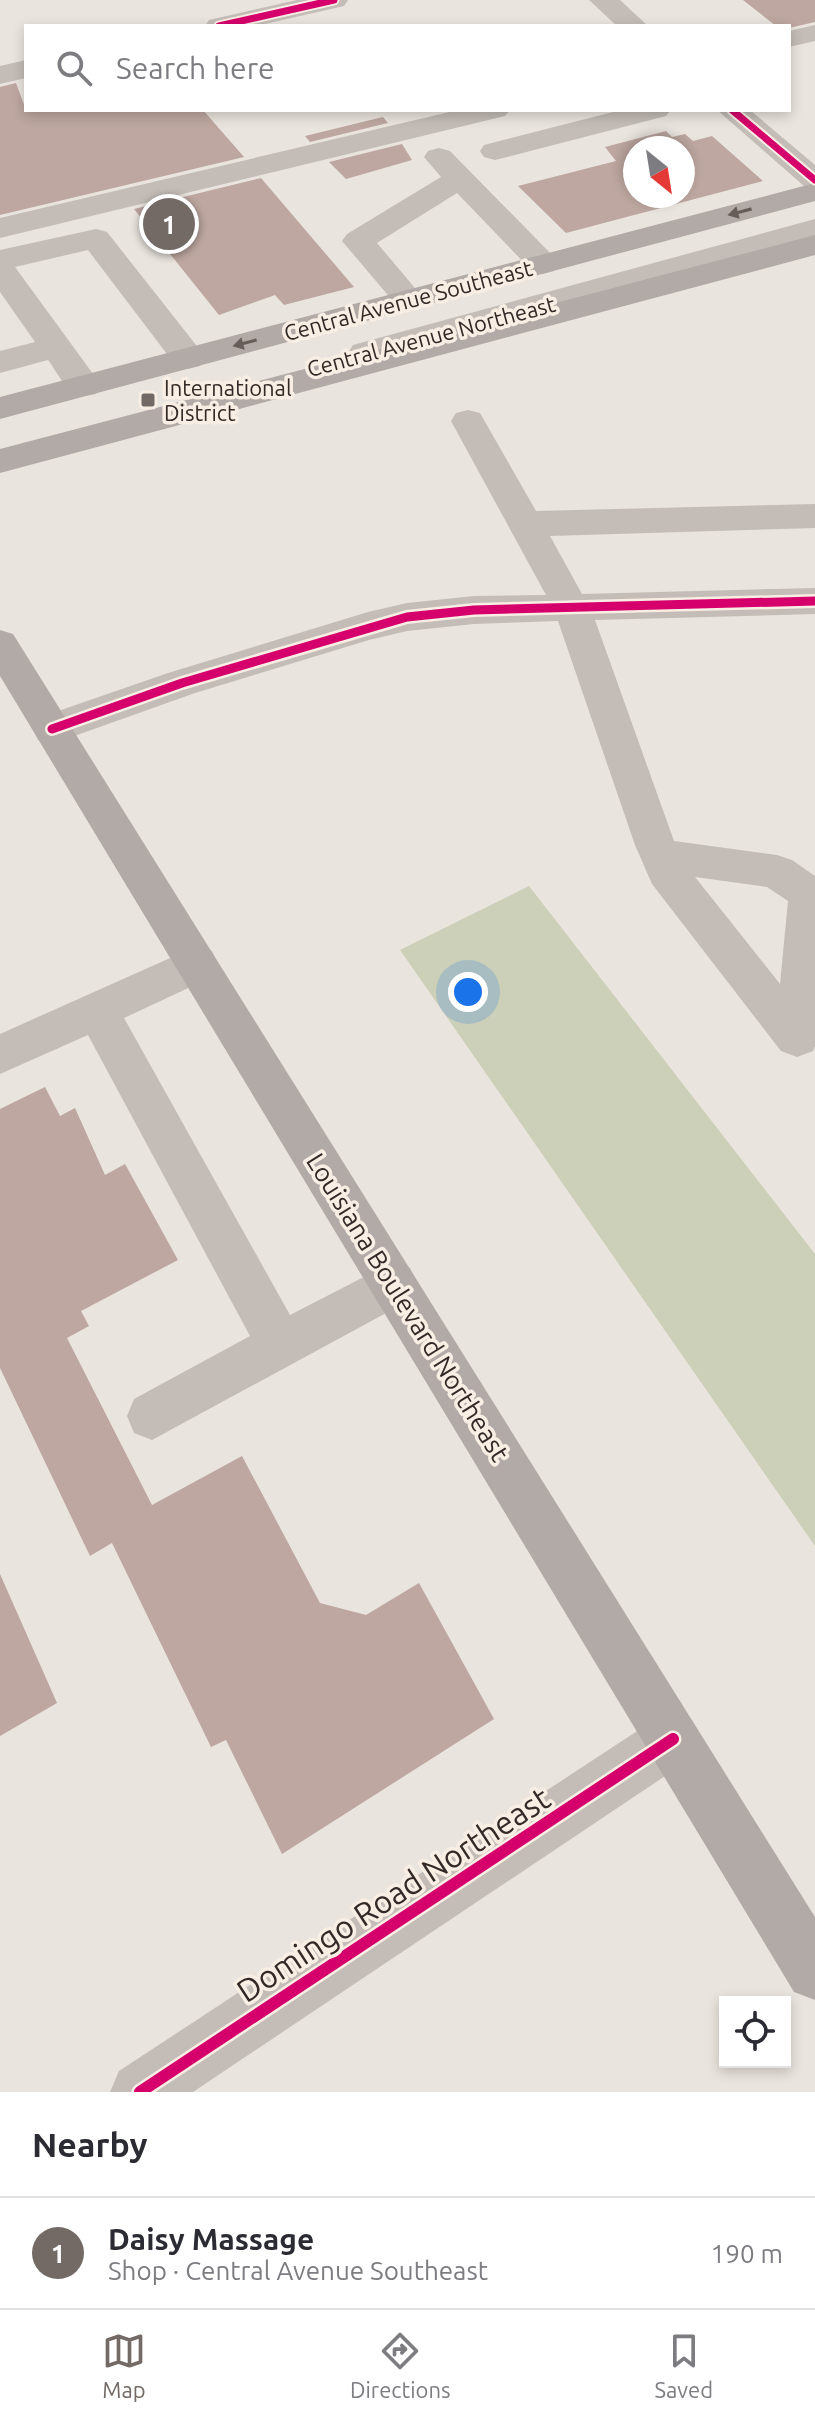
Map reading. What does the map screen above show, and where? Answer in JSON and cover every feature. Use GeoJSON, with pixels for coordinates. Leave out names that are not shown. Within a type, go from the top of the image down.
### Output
{"type":"FeatureCollection","features":[{"type":"Feature","properties":{"kind":"main road","name":"Central Avenue Southeast"},"geometry":{"type":"LineString","coordinates":[[0,408],[815,192]]}},
{"type":"Feature","properties":{"kind":"main road","name":"Central Avenue Northeast"},"geometry":{"type":"LineString","coordinates":[[0,461],[815,245]]}},
{"type":"Feature","properties":{"kind":"main road","name":"Louisiana Boulevard Northeast"},"geometry":{"type":"LineString","coordinates":[[0,644],[815,1971]]}},
{"type":"Feature","properties":{"kind":"street"},"geometry":{"type":"LineString","coordinates":[[228,24],[334,0]]}},
{"type":"Feature","properties":{"kind":"street"},"geometry":{"type":"LineString","coordinates":[[603,0],[632,24]]}},
{"type":"Feature","properties":{"kind":"street"},"geometry":{"type":"LineString","coordinates":[[791,39],[815,33]]}},
{"type":"Feature","properties":{"kind":"street"},"geometry":{"type":"LineString","coordinates":[[0,75],[24,69]]}},
{"type":"Feature","properties":{"kind":"street"},"geometry":{"type":"LineString","coordinates":[[0,228],[487,112]]}},
{"type":"Feature","properties":{"kind":"street"},"geometry":{"type":"LineString","coordinates":[[495,151],[648,112]]}},
{"type":"Feature","properties":{"kind":"street"},"geometry":{"type":"LineString","coordinates":[[734,112],[815,180]]}},
{"type":"Feature","properties":{"kind":"street"},"geometry":{"type":"LineString","coordinates":[[435,152],[543,264]]}},
{"type":"Feature","properties":{"kind":"street"},"geometry":{"type":"LineString","coordinates":[[409,300],[358,241],[460,178]]}},
{"type":"Feature","properties":{"kind":"street","name":"Central Avenue Northeast"},"geometry":{"type":"LineString","coordinates":[[0,452],[815,229]]}},
{"type":"Feature","properties":{"kind":"street"},"geometry":{"type":"LineString","coordinates":[[0,260],[96,239],[188,358]]}},
{"type":"Feature","properties":{"kind":"street"},"geometry":{"type":"LineString","coordinates":[[0,269],[84,386]]}},
{"type":"Feature","properties":{"kind":"street"},"geometry":{"type":"LineString","coordinates":[[0,362],[55,347]]}},
{"type":"Feature","properties":{"kind":"street"},"geometry":{"type":"LineString","coordinates":[[468,421],[572,609],[667,872],[806,1049]]}},
{"type":"Feature","properties":{"kind":"street"},"geometry":{"type":"LineString","coordinates":[[525,524],[815,516]]}},
{"type":"Feature","properties":{"kind":"street"},"geometry":{"type":"LineString","coordinates":[[52,729],[182,683],[368,626],[440,613],[815,601]]}},
{"type":"Feature","properties":{"kind":"street"},"geometry":{"type":"LineString","coordinates":[[659,855],[777,872],[809,894],[806,1049]]}},
{"type":"Feature","properties":{"kind":"street"},"geometry":{"type":"LineString","coordinates":[[0,1055],[197,964]]}},
{"type":"Feature","properties":{"kind":"street"},"geometry":{"type":"LineString","coordinates":[[97,1010],[281,1346]]}},
{"type":"Feature","properties":{"kind":"street"},"geometry":{"type":"LineString","coordinates":[[152,1416],[393,1284]]}},
{"type":"Feature","properties":{"kind":"street","name":"Domingo Road Northeast"},"geometry":{"type":"LineString","coordinates":[[140,2092],[673,1739]]}},
{"type":"Feature","properties":{"kind":"green space"},"geometry":{"type":"Polygon","coordinates":[[[529,886],[815,1254],[815,1546],[400,950],[529,886]]]}},
{"type":"Feature","properties":{"kind":"building"},"geometry":{"type":"Polygon","coordinates":[[[743,0],[815,0],[815,22],[791,28],[791,24],[773,24],[743,0]]]}},
{"type":"Feature","properties":{"kind":"building"},"geometry":{"type":"Polygon","coordinates":[[[16,83],[24,112],[205,112],[244,157],[0,215],[0,87],[16,83]]]}},
{"type":"Feature","properties":{"kind":"building"},"geometry":{"type":"Polygon","coordinates":[[[383,117],[388,123],[310,142],[305,136],[383,117]]]}},
{"type":"Feature","properties":{"kind":"building"},"geometry":{"type":"Polygon","coordinates":[[[666,131],[671,136],[647,136],[666,131]]]}},
{"type":"Feature","properties":{"kind":"building"},"geometry":{"type":"Polygon","coordinates":[[[712,136],[763,181],[695,199],[695,140],[712,136]]]}},
{"type":"Feature","properties":{"kind":"building"},"geometry":{"type":"Polygon","coordinates":[[[623,142],[623,208],[661,208],[566,233],[518,186],[616,161],[605,147],[623,142]]]}},
{"type":"Feature","properties":{"kind":"building"},"geometry":{"type":"Polygon","coordinates":[[[402,144],[412,160],[346,179],[329,162],[402,144]]]}},
{"type":"Feature","properties":{"kind":"building"},"geometry":{"type":"Polygon","coordinates":[[[261,178],[354,287],[284,305],[275,295],[219,315],[134,209],[261,178]]]}},
{"type":"Feature","properties":{"kind":"building"},"geometry":{"type":"Polygon","coordinates":[[[45,1087],[60,1116],[75,1108],[105,1175],[125,1164],[178,1260],[81,1311],[89,1326],[67,1338],[152,1505],[242,1456],[320,1603],[366,1615],[419,1583],[494,1719],[282,1854],[226,1740],[211,1747],[112,1543],[90,1556],[0,1368],[0,1109],[45,1087]]]}},
{"type":"Feature","properties":{"kind":"building"},"geometry":{"type":"Polygon","coordinates":[[[0,1574],[57,1703],[0,1736],[0,1574]]]}},
{"type":"Feature","properties":{"kind":"cycle path"},"geometry":{"type":"LineString","coordinates":[[228,24],[334,0]]}},
{"type":"Feature","properties":{"kind":"cycle path"},"geometry":{"type":"LineString","coordinates":[[734,112],[815,180]]}},
{"type":"Feature","properties":{"kind":"cycle path"},"geometry":{"type":"LineString","coordinates":[[52,729],[182,683],[407,617],[474,610],[815,601]]}},
{"type":"Feature","properties":{"kind":"cycle path"},"geometry":{"type":"LineString","coordinates":[[140,2092],[673,1739]]}},
{"type":"Feature","properties":{"kind":"place","name":"Daisy Massage"},"geometry":{"type":"Point","coordinates":[169,224]}},
{"type":"Feature","properties":{"kind":"place","name":"International District"},"geometry":{"type":"Point","coordinates":[148,400]}}]}
